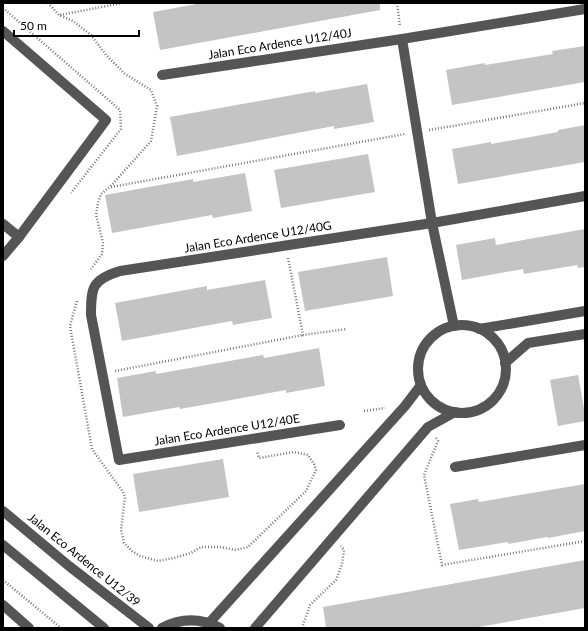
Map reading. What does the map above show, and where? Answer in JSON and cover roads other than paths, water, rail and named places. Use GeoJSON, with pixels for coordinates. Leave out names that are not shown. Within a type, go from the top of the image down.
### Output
{"type":"FeatureCollection","features":[{"type":"Feature","properties":{"kind":"street","name":"Jalan Eco Ardence U12/40J"},"geometry":{"type":"LineString","coordinates":[[162,76],[585,9]]}},
{"type":"Feature","properties":{"kind":"street"},"geometry":{"type":"LineString","coordinates":[[3,32],[106,120],[19,237],[3,256]]}},
{"type":"Feature","properties":{"kind":"street"},"geometry":{"type":"LineString","coordinates":[[402,39],[432,223],[454,326]]}},
{"type":"Feature","properties":{"kind":"street","name":"Jalan Eco Ardence U12/40G"},"geometry":{"type":"LineString","coordinates":[[119,460],[91,315],[91,299],[94,287],[100,279],[120,271],[432,223],[585,196]]}},
{"type":"Feature","properties":{"kind":"street"},"geometry":{"type":"LineString","coordinates":[[3,224],[19,237]]}},
{"type":"Feature","properties":{"kind":"street"},"geometry":{"type":"LineString","coordinates":[[479,329],[585,311]]}},
{"type":"Feature","properties":{"kind":"street"},"geometry":{"type":"LineString","coordinates":[[454,326],[468,326],[479,329],[489,335],[497,343],[503,353],[506,363],[505,376],[502,386],[492,400],[478,410],[455,412],[444,409],[434,403],[426,395],[421,385],[418,368],[422,352],[427,342],[436,334],[454,326]]}},
{"type":"Feature","properties":{"kind":"street"},"geometry":{"type":"LineString","coordinates":[[506,363],[528,343],[585,334]]}},
{"type":"Feature","properties":{"kind":"street"},"geometry":{"type":"LineString","coordinates":[[210,622],[405,406],[421,385]]}},
{"type":"Feature","properties":{"kind":"street"},"geometry":{"type":"LineString","coordinates":[[255,628],[428,427],[455,412]]}},
{"type":"Feature","properties":{"kind":"street","name":"Jalan Eco Ardence U12/40E"},"geometry":{"type":"LineString","coordinates":[[119,460],[340,425]]}},
{"type":"Feature","properties":{"kind":"street"},"geometry":{"type":"LineString","coordinates":[[455,467],[585,445]]}},
{"type":"Feature","properties":{"kind":"street","name":"Jalan Eco Ardence U12/39"},"geometry":{"type":"LineString","coordinates":[[3,511],[69,566],[149,628]]}},
{"type":"Feature","properties":{"kind":"street"},"geometry":{"type":"LineString","coordinates":[[3,545],[104,628]]}},
{"type":"Feature","properties":{"kind":"street"},"geometry":{"type":"LineString","coordinates":[[3,605],[29,628]]}},
{"type":"Feature","properties":{"kind":"street"},"geometry":{"type":"LineString","coordinates":[[162,628],[172,623],[191,619],[210,622],[220,628]]}}]}
